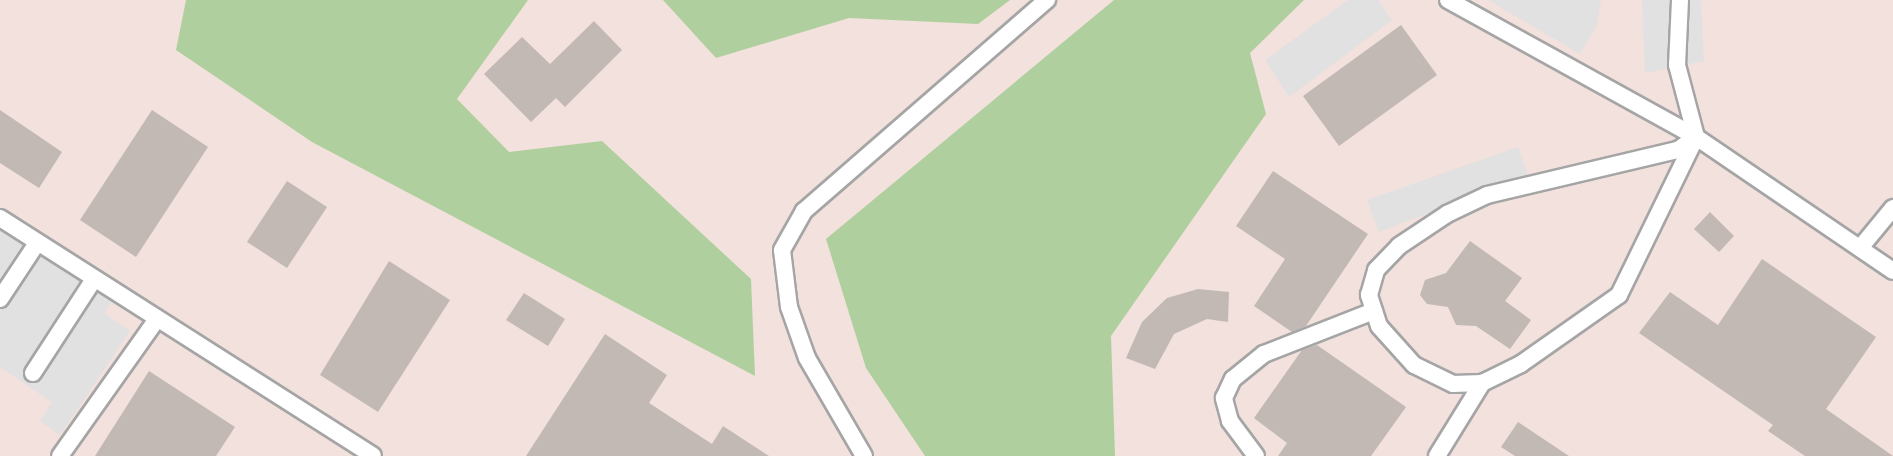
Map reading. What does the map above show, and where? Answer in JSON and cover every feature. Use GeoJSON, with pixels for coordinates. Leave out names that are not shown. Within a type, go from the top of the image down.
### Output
{"type":"FeatureCollection","features":[{"type":"Feature","properties":{"kind":"lane"},"geometry":{"type":"LineString","coordinates":[[864,456],[807,358],[789,307],[782,250],[804,211],[1047,0]]}},
{"type":"Feature","properties":{"kind":"lane"},"geometry":{"type":"LineString","coordinates":[[1448,0],[1696,137],[1893,271]]}},
{"type":"Feature","properties":{"kind":"lane"},"geometry":{"type":"LineString","coordinates":[[1680,0],[1677,65],[1696,137],[1620,295],[1521,364],[1482,383],[1453,384],[1414,365],[1379,326],[1369,295],[1376,270],[1399,246],[1447,214],[1487,195],[1678,150],[1696,137]]}},
{"type":"Feature","properties":{"kind":"lane"},"geometry":{"type":"LineString","coordinates":[[1860,248],[1893,208]]}},
{"type":"Feature","properties":{"kind":"lane"},"geometry":{"type":"LineString","coordinates":[[0,218],[373,456]]}},
{"type":"Feature","properties":{"kind":"lane"},"geometry":{"type":"LineString","coordinates":[[0,299],[36,243]]}},
{"type":"Feature","properties":{"kind":"lane"},"geometry":{"type":"LineString","coordinates":[[33,373],[94,279]]}},
{"type":"Feature","properties":{"kind":"lane"},"geometry":{"type":"LineString","coordinates":[[1256,456],[1230,421],[1224,398],[1233,379],[1264,354],[1374,311]]}},
{"type":"Feature","properties":{"kind":"lane"},"geometry":{"type":"LineString","coordinates":[[60,456],[156,319]]}},
{"type":"Feature","properties":{"kind":"lane"},"geometry":{"type":"LineString","coordinates":[[1437,456],[1482,383]]}},
{"type":"Feature","properties":{"kind":"shaded area"},"geometry":{"type":"Polygon","coordinates":[[[0,0],[1893,0],[1893,456],[0,456],[0,0]]]}},
{"type":"Feature","properties":{"kind":"shaded area"},"geometry":{"type":"Polygon","coordinates":[[[1348,0],[1378,0],[1392,20],[1289,97],[1265,60],[1348,0]]]}},
{"type":"Feature","properties":{"kind":"shaded area"},"geometry":{"type":"Polygon","coordinates":[[[1488,0],[1601,0],[1597,25],[1580,54],[1488,0]]]}},
{"type":"Feature","properties":{"kind":"shaded area"},"geometry":{"type":"Polygon","coordinates":[[[1642,0],[1701,0],[1704,61],[1645,73],[1642,0]]]}},
{"type":"Feature","properties":{"kind":"shaded area"},"geometry":{"type":"Polygon","coordinates":[[[1518,147],[1528,175],[1379,232],[1367,200],[1518,147]]]}},
{"type":"Feature","properties":{"kind":"shaded area"},"geometry":{"type":"Polygon","coordinates":[[[0,226],[112,301],[104,313],[130,331],[60,435],[40,421],[52,402],[0,367],[0,226]]]}},
{"type":"Feature","properties":{"kind":"green space"},"geometry":{"type":"Polygon","coordinates":[[[186,0],[528,0],[457,99],[509,152],[602,141],[751,279],[755,376],[312,142],[176,50],[186,0]]]}},
{"type":"Feature","properties":{"kind":"green space"},"geometry":{"type":"Polygon","coordinates":[[[663,0],[1010,0],[978,24],[849,18],[716,58],[663,0]]]}},
{"type":"Feature","properties":{"kind":"green space"},"geometry":{"type":"Polygon","coordinates":[[[1114,0],[1304,0],[1250,53],[1266,114],[1111,336],[1115,456],[925,456],[866,368],[826,239],[1114,0]]]}},
{"type":"Feature","properties":{"kind":"building"},"geometry":{"type":"Polygon","coordinates":[[[594,21],[622,50],[565,107],[556,98],[531,122],[484,74],[522,37],[550,64],[594,21]]]}},
{"type":"Feature","properties":{"kind":"building"},"geometry":{"type":"Polygon","coordinates":[[[1401,25],[1437,75],[1339,146],[1303,96],[1401,25]]]}},
{"type":"Feature","properties":{"kind":"building"},"geometry":{"type":"Polygon","coordinates":[[[0,110],[62,152],[39,188],[0,163],[0,110]]]}},
{"type":"Feature","properties":{"kind":"building"},"geometry":{"type":"Polygon","coordinates":[[[152,110],[208,147],[136,257],[80,220],[152,110]]]}},
{"type":"Feature","properties":{"kind":"building"},"geometry":{"type":"Polygon","coordinates":[[[1273,171],[1368,234],[1306,326],[1292,332],[1254,306],[1285,259],[1236,226],[1273,171]]]}},
{"type":"Feature","properties":{"kind":"building"},"geometry":{"type":"Polygon","coordinates":[[[287,181],[327,207],[287,268],[247,242],[287,181]]]}},
{"type":"Feature","properties":{"kind":"building"},"geometry":{"type":"Polygon","coordinates":[[[1710,212],[1734,236],[1719,252],[1694,229],[1710,212]]]}},
{"type":"Feature","properties":{"kind":"building"},"geometry":{"type":"Polygon","coordinates":[[[1470,241],[1522,278],[1505,301],[1531,320],[1510,349],[1476,326],[1456,325],[1448,307],[1427,304],[1420,295],[1425,280],[1446,273],[1470,241]]]}},
{"type":"Feature","properties":{"kind":"building"},"geometry":{"type":"Polygon","coordinates":[[[1762,259],[1876,337],[1826,409],[1893,456],[1805,456],[1768,431],[1773,425],[1639,333],[1670,292],[1718,325],[1762,259]]]}},
{"type":"Feature","properties":{"kind":"building"},"geometry":{"type":"Polygon","coordinates":[[[389,261],[450,300],[378,412],[320,375],[389,261]]]}},
{"type":"Feature","properties":{"kind":"building"},"geometry":{"type":"Polygon","coordinates":[[[1198,289],[1229,292],[1228,322],[1207,319],[1174,334],[1155,369],[1126,358],[1142,322],[1167,298],[1198,289]]]}},
{"type":"Feature","properties":{"kind":"building"},"geometry":{"type":"Polygon","coordinates":[[[524,293],[565,319],[548,346],[506,320],[524,293]]]}},
{"type":"Feature","properties":{"kind":"building"},"geometry":{"type":"Polygon","coordinates":[[[605,334],[667,375],[649,403],[712,444],[723,426],[769,456],[526,456],[605,334]]]}},
{"type":"Feature","properties":{"kind":"building"},"geometry":{"type":"Polygon","coordinates":[[[1317,345],[1406,407],[1371,456],[1278,456],[1287,443],[1254,418],[1302,350],[1317,345]]]}},
{"type":"Feature","properties":{"kind":"building"},"geometry":{"type":"Polygon","coordinates":[[[149,371],[235,427],[216,456],[95,456],[149,371]]]}},
{"type":"Feature","properties":{"kind":"building"},"geometry":{"type":"Polygon","coordinates":[[[1518,422],[1569,456],[1515,456],[1501,447],[1518,422]]]}}]}
